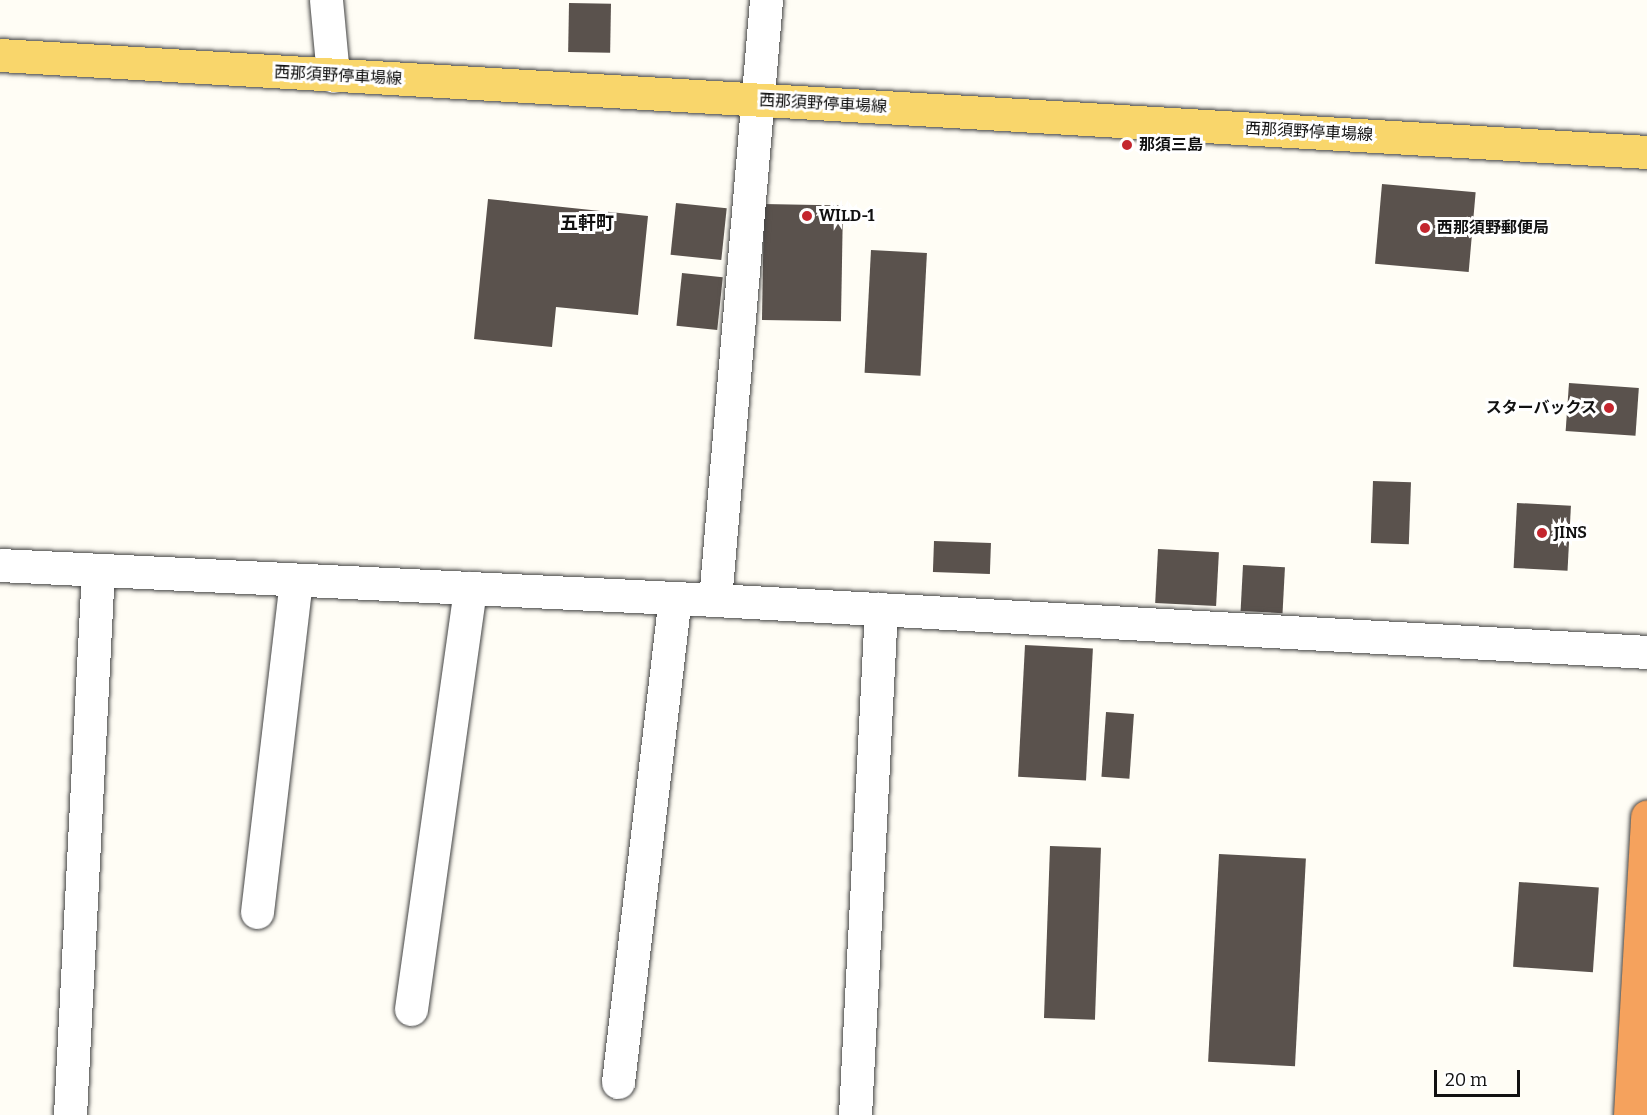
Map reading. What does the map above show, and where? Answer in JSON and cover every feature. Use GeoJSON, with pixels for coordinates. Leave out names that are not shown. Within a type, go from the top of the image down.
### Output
{"type":"FeatureCollection","features":[{"type":"Feature","properties":{"kind":"highway"},"geometry":{"type":"LineString","coordinates":[[1630,1115],[1640,1069],[1647,816]]}},
{"type":"Feature","properties":{"kind":"main road","name":"西那須野停車場線"},"geometry":{"type":"LineString","coordinates":[[0,55],[1647,152]]}},
{"type":"Feature","properties":{"kind":"street"},"geometry":{"type":"LineString","coordinates":[[326,0],[333,76]]}},
{"type":"Feature","properties":{"kind":"street"},"geometry":{"type":"LineString","coordinates":[[715,600],[766,0]]}},
{"type":"Feature","properties":{"kind":"street"},"geometry":{"type":"LineString","coordinates":[[0,565],[715,600],[1647,652]]}},
{"type":"Feature","properties":{"kind":"street"},"geometry":{"type":"LineString","coordinates":[[70,1115],[98,570]]}},
{"type":"Feature","properties":{"kind":"street"},"geometry":{"type":"LineString","coordinates":[[257,912],[296,580]]}},
{"type":"Feature","properties":{"kind":"street"},"geometry":{"type":"LineString","coordinates":[[411,1009],[470,588]]}},
{"type":"Feature","properties":{"kind":"street"},"geometry":{"type":"LineString","coordinates":[[618,1082],[675,598]]}},
{"type":"Feature","properties":{"kind":"street"},"geometry":{"type":"LineString","coordinates":[[855,1115],[881,609]]}},
{"type":"Feature","properties":{"kind":"building"},"geometry":{"type":"Polygon","coordinates":[[[569,3],[611,4],[610,53],[568,52],[569,3]]]}},
{"type":"Feature","properties":{"kind":"building","name":"西那須野郵便局"},"geometry":{"type":"Polygon","coordinates":[[[1382,184],[1476,192],[1469,272],[1375,264],[1382,184]]]}},
{"type":"Feature","properties":{"kind":"building"},"geometry":{"type":"Polygon","coordinates":[[[488,199],[648,216],[638,315],[556,307],[552,347],[474,339],[488,199]]]}},
{"type":"Feature","properties":{"kind":"building"},"geometry":{"type":"Polygon","coordinates":[[[676,203],[727,208],[721,260],[671,255],[676,203]]]}},
{"type":"Feature","properties":{"kind":"building"},"geometry":{"type":"Polygon","coordinates":[[[764,204],[843,205],[841,321],[762,320],[764,204]]]}},
{"type":"Feature","properties":{"kind":"building"},"geometry":{"type":"Polygon","coordinates":[[[871,250],[927,253],[920,376],[865,373],[871,250]]]}},
{"type":"Feature","properties":{"kind":"building"},"geometry":{"type":"Polygon","coordinates":[[[682,273],[723,277],[717,330],[676,326],[682,273]]]}},
{"type":"Feature","properties":{"kind":"building"},"geometry":{"type":"Polygon","coordinates":[[[1569,383],[1639,388],[1635,436],[1566,431],[1569,383]]]}},
{"type":"Feature","properties":{"kind":"building"},"geometry":{"type":"Polygon","coordinates":[[[1373,481],[1411,482],[1409,544],[1371,543],[1373,481]]]}},
{"type":"Feature","properties":{"kind":"building"},"geometry":{"type":"Polygon","coordinates":[[[1517,503],[1571,506],[1568,571],[1514,568],[1517,503]]]}},
{"type":"Feature","properties":{"kind":"building"},"geometry":{"type":"Polygon","coordinates":[[[934,541],[991,543],[990,574],[933,572],[934,541]]]}},
{"type":"Feature","properties":{"kind":"building"},"geometry":{"type":"Polygon","coordinates":[[[1158,549],[1219,552],[1216,606],[1155,603],[1158,549]]]}},
{"type":"Feature","properties":{"kind":"building"},"geometry":{"type":"Polygon","coordinates":[[[1243,565],[1285,567],[1283,613],[1241,611],[1243,565]]]}},
{"type":"Feature","properties":{"kind":"building"},"geometry":{"type":"Polygon","coordinates":[[[1025,645],[1093,649],[1086,780],[1018,777],[1025,645]]]}},
{"type":"Feature","properties":{"kind":"building"},"geometry":{"type":"Polygon","coordinates":[[[1106,712],[1134,714],[1129,779],[1101,777],[1106,712]]]}},
{"type":"Feature","properties":{"kind":"building"},"geometry":{"type":"Polygon","coordinates":[[[1050,846],[1101,848],[1095,1020],[1044,1018],[1050,846]]]}},
{"type":"Feature","properties":{"kind":"building"},"geometry":{"type":"Polygon","coordinates":[[[1219,854],[1306,859],[1295,1066],[1208,1062],[1219,854]]]}},
{"type":"Feature","properties":{"kind":"building"},"geometry":{"type":"Polygon","coordinates":[[[1519,882],[1599,888],[1593,972],[1513,967],[1519,882]]]}},
{"type":"Feature","properties":{"kind":"place","name":"那須三島"},"geometry":{"type":"Point","coordinates":[1127,145]}},
{"type":"Feature","properties":{"kind":"place","name":"WILD-1"},"geometry":{"type":"Point","coordinates":[807,216]}},
{"type":"Feature","properties":{"kind":"place","name":"西那須野郵便局"},"geometry":{"type":"Point","coordinates":[1425,228]}},
{"type":"Feature","properties":{"kind":"place","name":"スターバックス"},"geometry":{"type":"Point","coordinates":[1609,408]}},
{"type":"Feature","properties":{"kind":"place","name":"JINS"},"geometry":{"type":"Point","coordinates":[1542,533]}},
{"type":"Feature","properties":{"kind":"district","name":"五軒町"},"geometry":{"type":"Point","coordinates":[587,223]}}]}
